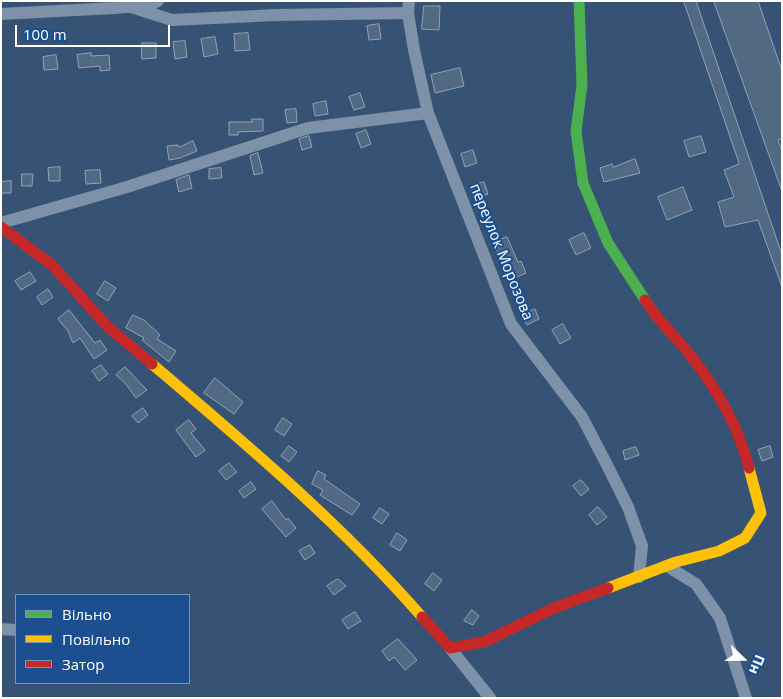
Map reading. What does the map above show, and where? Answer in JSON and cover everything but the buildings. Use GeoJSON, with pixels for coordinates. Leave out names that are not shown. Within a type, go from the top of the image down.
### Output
{"type":"FeatureCollection","features":[{"type":"Feature","properties":{"kind":"street"},"geometry":{"type":"LineString","coordinates":[[1,14],[132,7],[150,5],[158,1]]}},
{"type":"Feature","properties":{"kind":"street"},"geometry":{"type":"LineString","coordinates":[[450,648],[484,642],[554,608],[667,566],[719,551],[745,538],[760,513],[746,460],[725,404],[690,355],[658,320],[608,243],[583,183],[576,131],[582,86],[579,1]]}},
{"type":"Feature","properties":{"kind":"street"},"geometry":{"type":"LineString","coordinates":[[132,7],[172,20],[408,7]]}},
{"type":"Feature","properties":{"kind":"street","name":"переулок Морозова"},"geometry":{"type":"LineString","coordinates":[[408,7],[428,113],[510,324],[582,417],[628,507],[642,546],[639,576]]}},
{"type":"Feature","properties":{"kind":"street"},"geometry":{"type":"LineString","coordinates":[[1,223],[127,187],[308,128],[428,113]]}},
{"type":"Feature","properties":{"kind":"street"},"geometry":{"type":"LineString","coordinates":[[1,227],[52,265],[107,326],[279,472],[386,575],[450,648],[490,698]]}},
{"type":"Feature","properties":{"kind":"street"},"geometry":{"type":"LineString","coordinates":[[667,566],[696,584],[720,618],[746,698]]}},
{"type":"Feature","properties":{"kind":"street"},"geometry":{"type":"LineString","coordinates":[[1,629],[15,630]]}},
{"type":"Feature","properties":{"kind":"traffic: fast"},"geometry":{"type":"LineString","coordinates":[[579,1],[582,85],[576,131],[583,183],[608,243],[645,300]]}},
{"type":"Feature","properties":{"kind":"traffic: slow"},"geometry":{"type":"LineString","coordinates":[[152,364],[326,517],[359,549],[422,617]]}},
{"type":"Feature","properties":{"kind":"traffic: slow"},"geometry":{"type":"LineString","coordinates":[[608,588],[676,562],[719,551],[745,538],[761,513],[749,468]]}},
{"type":"Feature","properties":{"kind":"traffic: jam"},"geometry":{"type":"LineString","coordinates":[[1,227],[52,265],[107,326],[152,364]]}},
{"type":"Feature","properties":{"kind":"traffic: jam"},"geometry":{"type":"LineString","coordinates":[[645,300],[710,382],[733,423],[749,468]]}},
{"type":"Feature","properties":{"kind":"traffic: jam"},"geometry":{"type":"LineString","coordinates":[[422,617],[450,648],[484,642],[554,608],[608,588]]}}]}
